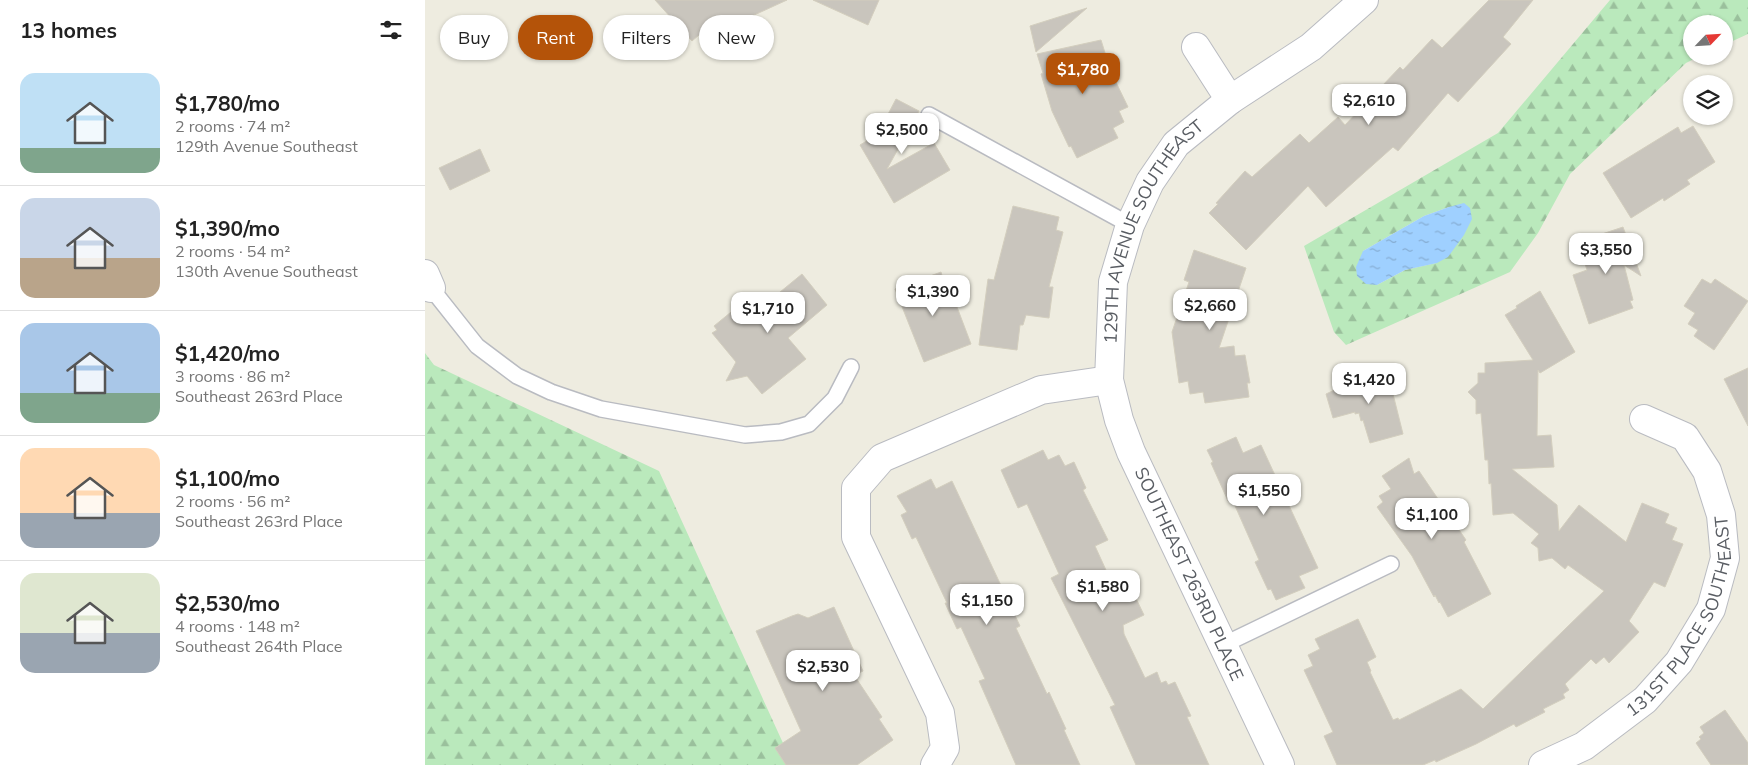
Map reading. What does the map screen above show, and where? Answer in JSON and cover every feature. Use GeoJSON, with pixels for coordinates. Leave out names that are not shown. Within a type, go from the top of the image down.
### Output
{"type":"FeatureCollection","features":[{"type":"Feature","properties":{"kind":"street","name":"129TH AVENUE SOUTHEAST"},"geometry":{"type":"LineString","coordinates":[[1109,380],[1113,282],[1130,225],[1150,182],[1175,144],[1230,100],[1311,47],[1364,0]]}},
{"type":"Feature","properties":{"kind":"street"},"geometry":{"type":"LineString","coordinates":[[1196,47],[1230,100]]}},
{"type":"Feature","properties":{"kind":"street"},"geometry":{"type":"LineString","coordinates":[[935,765],[945,748],[940,713],[856,537],[855,488],[882,458],[1041,390],[1109,380]]}},
{"type":"Feature","properties":{"kind":"street","name":"SOUTHEAST 263RD PLACE"},"geometry":{"type":"LineString","coordinates":[[1109,380],[1119,420],[1131,452],[1280,765]]}},
{"type":"Feature","properties":{"kind":"street","name":"131ST PLACE SOUTHEAST"},"geometry":{"type":"LineString","coordinates":[[1543,765],[1584,746],[1645,700],[1679,662],[1711,609],[1725,558],[1721,515],[1707,471],[1685,437],[1644,419]]}},
{"type":"Feature","properties":{"kind":"lane"},"geometry":{"type":"LineString","coordinates":[[929,115],[1130,225]]}},
{"type":"Feature","properties":{"kind":"lane"},"geometry":{"type":"LineString","coordinates":[[428,282],[477,346],[517,376],[551,392],[601,409],[745,435],[781,432],[809,424],[835,398],[851,368]]}},
{"type":"Feature","properties":{"kind":"lane"},"geometry":{"type":"LineString","coordinates":[[1223,645],[1391,564]]}},
{"type":"Feature","properties":{"kind":"green space"},"geometry":{"type":"Polygon","coordinates":[[[1610,0],[1748,0],[1748,34],[1733,41],[1733,15],[1683,15],[1684,65],[1570,174],[1538,233],[1510,272],[1346,345],[1334,332],[1304,246],[1498,133],[1610,0]],[[1449,207],[1424,216],[1363,251],[1377,285],[1405,270],[1436,263],[1449,207]]]}},
{"type":"Feature","properties":{"kind":"green space"},"geometry":{"type":"Polygon","coordinates":[[[425,353],[434,365],[659,471],[793,765],[425,765],[425,353]]]}},
{"type":"Feature","properties":{"kind":"water"},"geometry":{"type":"Polygon","coordinates":[[[1464,203],[1470,208],[1472,219],[1464,235],[1448,257],[1437,263],[1405,270],[1377,285],[1366,284],[1357,276],[1356,267],[1363,251],[1424,216],[1464,203]]]}},
{"type":"Feature","properties":{"kind":"building"},"geometry":{"type":"Polygon","coordinates":[[[655,0],[787,0],[754,15],[699,15],[699,35],[692,41],[689,38],[689,15],[669,15],[655,0]]]}},
{"type":"Feature","properties":{"kind":"building"},"geometry":{"type":"Polygon","coordinates":[[[813,0],[879,0],[868,25],[813,0]]]}},
{"type":"Feature","properties":{"kind":"building"},"geometry":{"type":"Polygon","coordinates":[[[1489,0],[1533,0],[1503,37],[1511,44],[1458,102],[1448,93],[1398,151],[1393,147],[1326,207],[1308,186],[1246,250],[1209,213],[1245,171],[1252,177],[1300,134],[1309,143],[1338,117],[1345,125],[1400,67],[1403,70],[1432,39],[1442,48],[1489,0]]]}},
{"type":"Feature","properties":{"kind":"building"},"geometry":{"type":"Polygon","coordinates":[[[1087,8],[1036,52],[1030,26],[1087,8]]]}},
{"type":"Feature","properties":{"kind":"building"},"geometry":{"type":"Polygon","coordinates":[[[1101,40],[1111,72],[1128,107],[1119,111],[1124,122],[1113,128],[1118,138],[1077,158],[1071,146],[1069,147],[1052,111],[1037,54],[1101,40]]]}},
{"type":"Feature","properties":{"kind":"building"},"geometry":{"type":"Polygon","coordinates":[[[896,99],[919,111],[887,169],[934,143],[950,170],[894,203],[860,145],[875,136],[870,127],[886,118],[896,99]]]}},
{"type":"Feature","properties":{"kind":"building"},"geometry":{"type":"Polygon","coordinates":[[[1693,126],[1715,162],[1687,180],[1690,184],[1664,201],[1663,198],[1631,218],[1603,173],[1678,127],[1681,133],[1693,126]]]}},
{"type":"Feature","properties":{"kind":"building"},"geometry":{"type":"Polygon","coordinates":[[[480,149],[490,171],[450,190],[439,168],[480,149]]]}},
{"type":"Feature","properties":{"kind":"building"},"geometry":{"type":"Polygon","coordinates":[[[1013,206],[1059,217],[1056,230],[1063,232],[1049,287],[1053,287],[1049,318],[1026,315],[1023,325],[1020,325],[1017,350],[979,345],[988,279],[994,280],[1013,206]]]}},
{"type":"Feature","properties":{"kind":"building"},"geometry":{"type":"Polygon","coordinates":[[[1623,227],[1641,276],[1624,265],[1633,300],[1630,301],[1633,308],[1589,324],[1573,275],[1587,270],[1578,242],[1623,227]]]}},
{"type":"Feature","properties":{"kind":"building"},"geometry":{"type":"Polygon","coordinates":[[[1194,250],[1246,268],[1219,348],[1234,346],[1235,356],[1245,355],[1250,383],[1247,383],[1249,397],[1205,403],[1203,392],[1190,394],[1188,381],[1179,383],[1172,332],[1189,282],[1184,280],[1194,250]]]}},
{"type":"Feature","properties":{"kind":"building"},"geometry":{"type":"Polygon","coordinates":[[[941,272],[943,279],[946,278],[971,344],[924,362],[895,289],[941,272]]]}},
{"type":"Feature","properties":{"kind":"building"},"geometry":{"type":"Polygon","coordinates":[[[802,274],[827,305],[788,338],[806,359],[762,394],[747,376],[726,381],[736,362],[712,333],[717,330],[714,326],[753,294],[763,306],[802,274]]]}},
{"type":"Feature","properties":{"kind":"building"},"geometry":{"type":"Polygon","coordinates":[[[1702,279],[1711,284],[1715,279],[1748,301],[1714,350],[1694,336],[1698,330],[1688,324],[1695,313],[1684,306],[1702,279]]]}},
{"type":"Feature","properties":{"kind":"building"},"geometry":{"type":"Polygon","coordinates":[[[1540,291],[1575,352],[1540,373],[1538,370],[1537,436],[1551,435],[1554,467],[1512,469],[1557,505],[1559,531],[1579,505],[1626,542],[1642,503],[1669,514],[1665,523],[1677,528],[1672,540],[1683,544],[1665,587],[1654,582],[1629,621],[1639,632],[1609,663],[1604,657],[1596,664],[1591,659],[1565,684],[1569,690],[1563,694],[1565,698],[1543,709],[1545,712],[1516,727],[1514,724],[1436,762],[1435,760],[1423,765],[1337,765],[1324,736],[1333,732],[1304,670],[1313,666],[1308,655],[1320,649],[1315,639],[1358,619],[1376,657],[1367,662],[1370,672],[1393,720],[1398,718],[1399,720],[1461,689],[1483,709],[1604,591],[1568,565],[1565,569],[1552,558],[1539,561],[1538,548],[1531,543],[1539,534],[1513,513],[1493,515],[1491,483],[1489,484],[1488,460],[1485,460],[1481,413],[1476,414],[1476,400],[1468,392],[1478,383],[1478,373],[1485,373],[1485,363],[1533,360],[1505,315],[1540,291]]]}},
{"type":"Feature","properties":{"kind":"building"},"geometry":{"type":"Polygon","coordinates":[[[1748,368],[1748,426],[1724,379],[1748,368]]]}},
{"type":"Feature","properties":{"kind":"building"},"geometry":{"type":"Polygon","coordinates":[[[1387,370],[1403,434],[1370,443],[1359,413],[1355,414],[1355,412],[1333,418],[1326,394],[1356,380],[1356,378],[1387,370]]]}},
{"type":"Feature","properties":{"kind":"building"},"geometry":{"type":"Polygon","coordinates":[[[1236,437],[1243,453],[1261,445],[1318,568],[1299,576],[1305,588],[1276,600],[1271,589],[1268,590],[1255,562],[1259,560],[1232,499],[1228,501],[1207,450],[1236,437]]]}},
{"type":"Feature","properties":{"kind":"building"},"geometry":{"type":"Polygon","coordinates":[[[1043,450],[1048,460],[1059,455],[1065,466],[1074,462],[1086,488],[1083,490],[1108,540],[1095,546],[1116,592],[1130,586],[1144,615],[1123,625],[1124,634],[1145,678],[1157,672],[1161,683],[1166,681],[1168,685],[1175,682],[1191,716],[1187,717],[1209,765],[1136,765],[1110,707],[1115,705],[1051,578],[1059,574],[1027,504],[1018,508],[1001,470],[1043,450]]]}},
{"type":"Feature","properties":{"kind":"building"},"geometry":{"type":"Polygon","coordinates":[[[1409,458],[1414,474],[1419,471],[1466,540],[1464,542],[1491,594],[1448,617],[1435,595],[1434,597],[1412,556],[1377,507],[1383,502],[1379,496],[1391,489],[1382,476],[1409,458]]]}},
{"type":"Feature","properties":{"kind":"building"},"geometry":{"type":"Polygon","coordinates":[[[931,479],[936,489],[952,481],[1020,626],[1016,628],[1047,694],[1049,692],[1080,765],[1016,765],[979,681],[985,679],[961,627],[957,629],[916,537],[912,539],[901,515],[907,512],[897,496],[931,479]]]}},
{"type":"Feature","properties":{"kind":"building"},"geometry":{"type":"Polygon","coordinates":[[[834,607],[863,671],[854,675],[882,717],[879,719],[893,740],[857,765],[786,765],[775,748],[801,731],[756,631],[798,614],[808,618],[834,607]]]}},
{"type":"Feature","properties":{"kind":"building"},"geometry":{"type":"Polygon","coordinates":[[[1725,710],[1748,743],[1748,765],[1711,765],[1696,743],[1704,733],[1700,727],[1725,710]]]}}]}
